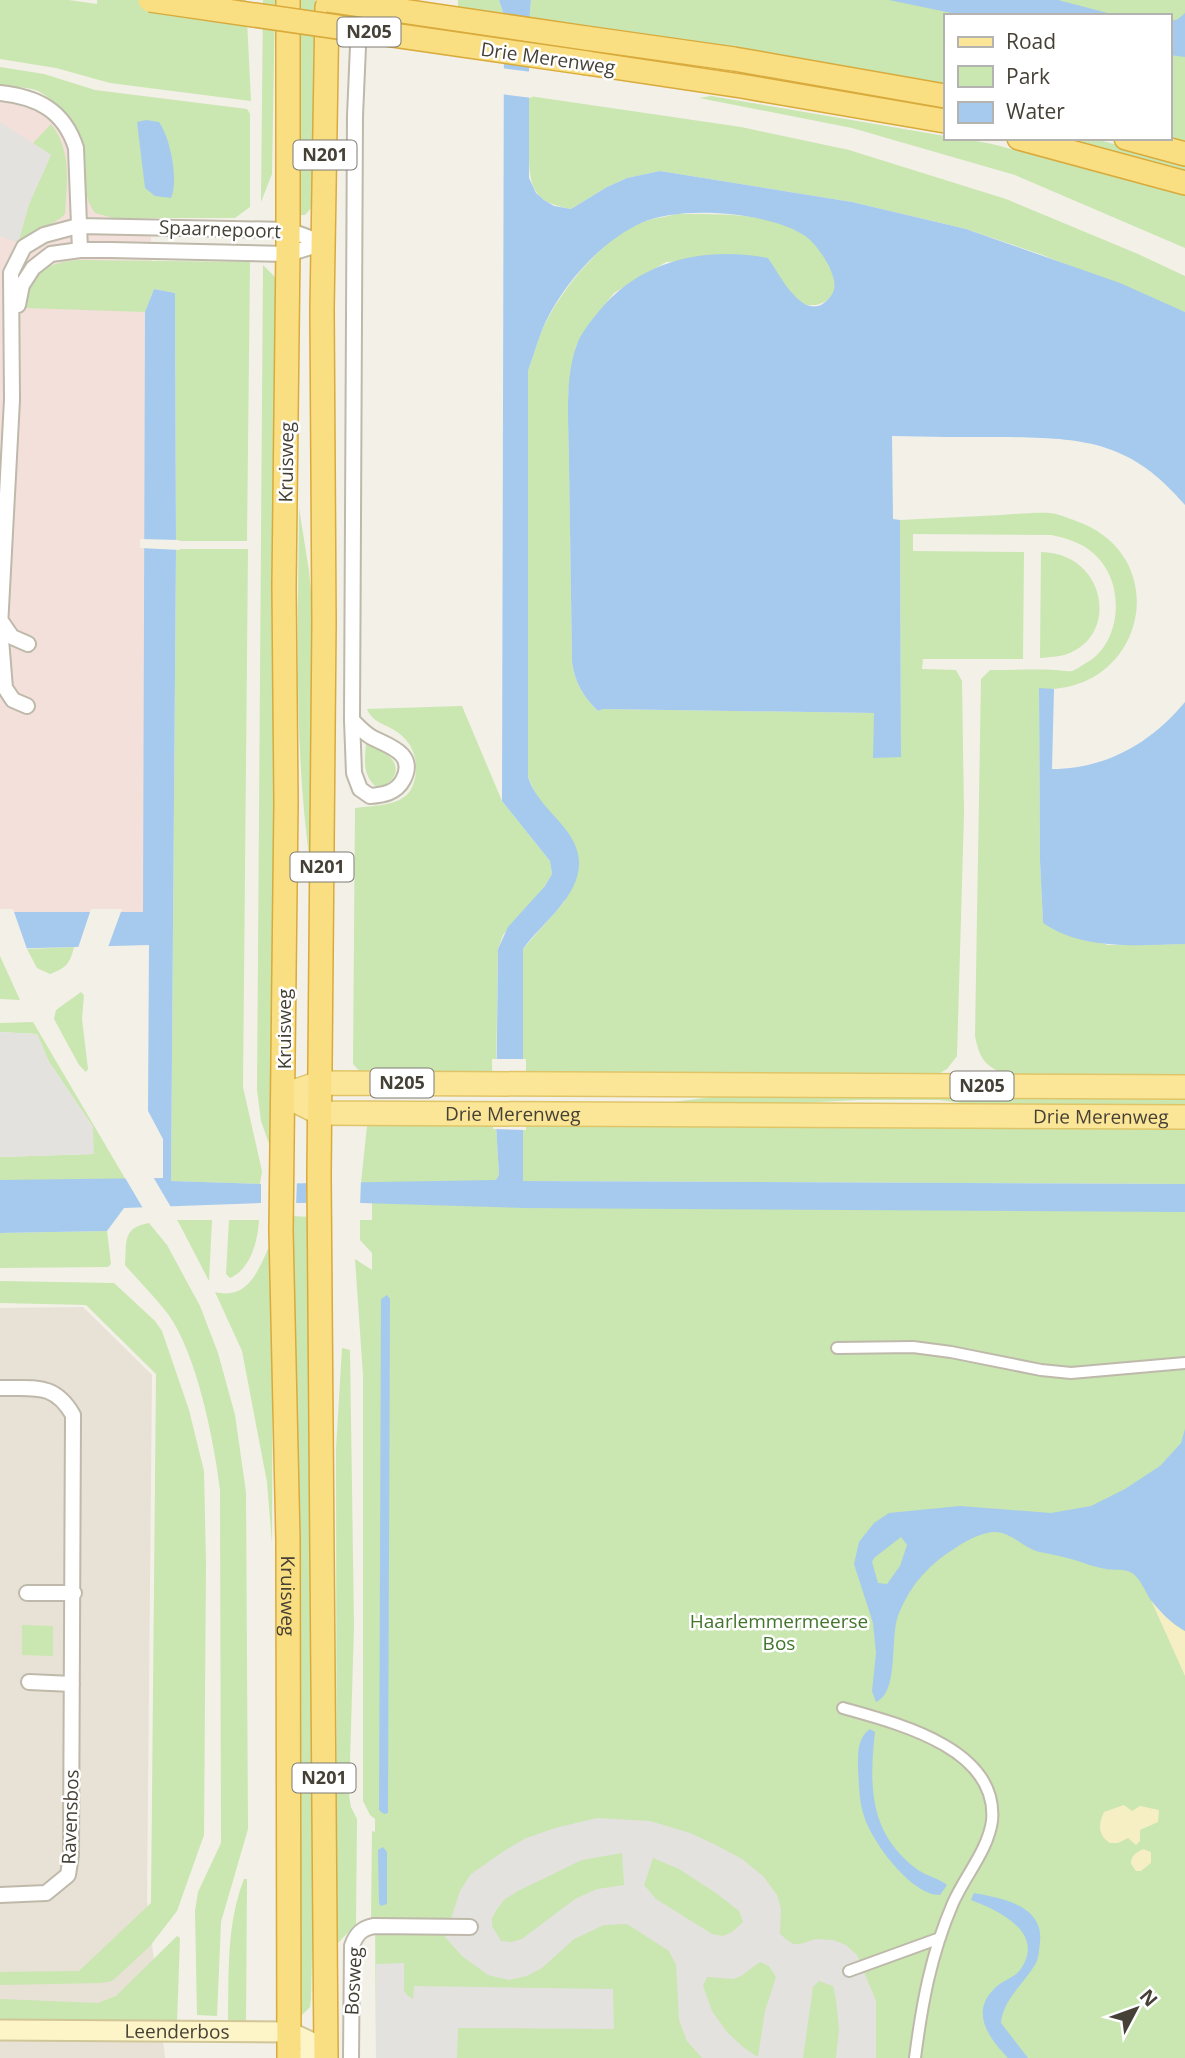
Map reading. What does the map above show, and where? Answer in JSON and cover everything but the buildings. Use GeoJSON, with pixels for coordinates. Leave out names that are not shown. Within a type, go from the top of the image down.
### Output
{"type":"FeatureCollection","features":[{"type":"Feature","properties":{"kind":"highway","name":"Drie Merenweg"},"geometry":{"type":"LineString","coordinates":[[150,0],[767,90],[944,121]]}},
{"type":"Feature","properties":{"kind":"highway","name":"Kruisweg"},"geometry":{"type":"LineString","coordinates":[[288,0],[284,1095],[281,1231],[288,1540],[289,2058]]}},
{"type":"Feature","properties":{"kind":"highway","name":"Drie Merenweg"},"geometry":{"type":"LineString","coordinates":[[328,0],[760,64],[944,96]]}},
{"type":"Feature","properties":{"kind":"highway","name":"Kruisweg"},"geometry":{"type":"LineString","coordinates":[[326,2053],[319,1176],[324,243],[328,0]]}},
{"type":"Feature","properties":{"kind":"highway"},"geometry":{"type":"LineString","coordinates":[[1026,140],[1185,183]]}},
{"type":"Feature","properties":{"kind":"highway"},"geometry":{"type":"LineString","coordinates":[[1133,140],[1185,154]]}},
{"type":"Feature","properties":{"kind":"main road","name":"Drie Merenweg"},"geometry":{"type":"LineString","coordinates":[[284,1095],[320,1083],[1185,1087]]}},
{"type":"Feature","properties":{"kind":"main road","name":"Drie Merenweg"},"geometry":{"type":"LineString","coordinates":[[284,1095],[320,1113],[1185,1117]]}},
{"type":"Feature","properties":{"kind":"main road","name":"Leenderbos"},"geometry":{"type":"LineString","coordinates":[[0,2029],[289,2032],[326,2053]]}},
{"type":"Feature","properties":{"kind":"main road"},"geometry":{"type":"LineString","coordinates":[[302,2058],[326,2053]]}},
{"type":"Feature","properties":{"kind":"street"},"geometry":{"type":"LineString","coordinates":[[352,720],[370,737],[395,747],[403,756],[405,776],[391,792],[370,796],[360,789],[354,773],[352,720],[355,130],[359,0]]}},
{"type":"Feature","properties":{"kind":"street"},"geometry":{"type":"LineString","coordinates":[[0,93],[24,95],[44,105],[72,134],[76,148],[80,250]]}},
{"type":"Feature","properties":{"kind":"street","name":"Spaarnepoort"},"geometry":{"type":"LineString","coordinates":[[27,706],[13,700],[2,681],[0,625],[12,400],[11,274],[24,247],[44,235],[78,226],[288,230],[324,243]]}},
{"type":"Feature","properties":{"kind":"street","name":"Spaarnepoort"},"geometry":{"type":"LineString","coordinates":[[13,326],[22,285],[33,268],[51,254],[80,250],[198,250],[288,254],[324,243]]}},
{"type":"Feature","properties":{"kind":"street","name":"Spaarnepoort"},"geometry":{"type":"LineString","coordinates":[[0,517],[7,498]]}},
{"type":"Feature","properties":{"kind":"street"},"geometry":{"type":"LineString","coordinates":[[0,625],[12,637],[28,644]]}},
{"type":"Feature","properties":{"kind":"street"},"geometry":{"type":"LineString","coordinates":[[837,1348],[913,1347],[1071,1373],[1185,1363]]}},
{"type":"Feature","properties":{"kind":"street","name":"Ravensbos"},"geometry":{"type":"LineString","coordinates":[[0,1388],[43,1389],[63,1399],[73,1415],[74,1593],[71,1855],[68,1875],[46,1894],[0,1895]]}},
{"type":"Feature","properties":{"kind":"street"},"geometry":{"type":"LineString","coordinates":[[27,1593],[74,1593]]}},
{"type":"Feature","properties":{"kind":"street"},"geometry":{"type":"LineString","coordinates":[[29,1682],[72,1684]]}},
{"type":"Feature","properties":{"kind":"street"},"geometry":{"type":"LineString","coordinates":[[843,1708],[887,1721],[933,1740],[975,1768],[988,1788],[991,1801],[992,1821],[987,1837],[953,1903],[930,1967],[915,2058]]}},
{"type":"Feature","properties":{"kind":"street","name":"Bosweg"},"geometry":{"type":"LineString","coordinates":[[351,2058],[352,1946],[359,1932],[374,1926],[470,1927]]}},
{"type":"Feature","properties":{"kind":"street"},"geometry":{"type":"LineString","coordinates":[[849,1971],[940,1938]]}},
{"type":"Feature","properties":{"kind":"shaded area"},"geometry":{"type":"Polygon","coordinates":[[[0,95],[151,112],[151,917],[0,921],[0,95]]]}},
{"type":"Feature","properties":{"kind":"shaded area"},"geometry":{"type":"Polygon","coordinates":[[[0,122],[51,155],[29,204],[18,243],[0,236],[0,122]]]}},
{"type":"Feature","properties":{"kind":"shaded area"},"geometry":{"type":"Polygon","coordinates":[[[0,1032],[37,1034],[49,1062],[93,1127],[94,1154],[0,1157],[0,1032]]]}},
{"type":"Feature","properties":{"kind":"shaded area"},"geometry":{"type":"Polygon","coordinates":[[[83,1307],[152,1375],[147,1900],[165,2058],[0,2058],[0,1308],[83,1307]]]}},
{"type":"Feature","properties":{"kind":"shaded area"},"geometry":{"type":"Polygon","coordinates":[[[597,1818],[650,1821],[690,1833],[742,1859],[763,1876],[777,1895],[781,1909],[780,1934],[787,1940],[800,1944],[816,1939],[833,1940],[846,1945],[857,1955],[876,2001],[876,2058],[836,2058],[839,2030],[833,1986],[819,1981],[813,1987],[803,2058],[702,2058],[687,2041],[679,2020],[676,1965],[669,1951],[627,1924],[604,1925],[574,1939],[542,1968],[527,1976],[509,1980],[488,1975],[462,1956],[445,1937],[460,1891],[471,1874],[504,1851],[524,1839],[597,1818]],[[622,1853],[582,1860],[505,1899],[492,1918],[492,1926],[501,1941],[522,1939],[575,1899],[597,1889],[624,1885],[622,1853]],[[653,1858],[644,1885],[656,1899],[712,1934],[723,1936],[743,1922],[739,1911],[716,1893],[679,1869],[653,1858]],[[760,1962],[733,1979],[707,1977],[703,1986],[712,2011],[727,2032],[758,2057],[765,2011],[776,1977],[769,1966],[760,1962]]]}},
{"type":"Feature","properties":{"kind":"shaded area"},"geometry":{"type":"Polygon","coordinates":[[[404,1963],[404,1991],[413,1999],[414,1986],[613,1989],[614,2029],[458,2028],[457,2058],[376,2058],[376,1964],[404,1963]]]}},
{"type":"Feature","properties":{"kind":"green space"},"geometry":{"type":"Polygon","coordinates":[[[0,0],[69,0],[97,4],[97,0],[246,0],[251,101],[110,83],[56,68],[0,59],[0,0]]]}},
{"type":"Feature","properties":{"kind":"green space"},"geometry":{"type":"Polygon","coordinates":[[[263,0],[275,0],[272,174],[261,202],[263,0]]]}},
{"type":"Feature","properties":{"kind":"green space"},"geometry":{"type":"Polygon","coordinates":[[[298,0],[315,0],[313,189],[312,207],[305,215],[296,215],[298,0]]]}},
{"type":"Feature","properties":{"kind":"green space"},"geometry":{"type":"Polygon","coordinates":[[[458,0],[499,0],[504,15],[458,11],[458,0]]]}},
{"type":"Feature","properties":{"kind":"green space"},"geometry":{"type":"Polygon","coordinates":[[[531,0],[1185,0],[1185,148],[1171,139],[1171,14],[944,14],[944,88],[529,23],[531,0]]]}},
{"type":"Feature","properties":{"kind":"green space"},"geometry":{"type":"Polygon","coordinates":[[[0,67],[44,74],[95,90],[247,109],[250,114],[250,207],[235,218],[113,218],[95,213],[85,188],[83,144],[78,130],[44,94],[34,89],[0,87],[0,67]]]}},
{"type":"Feature","properties":{"kind":"green space"},"geometry":{"type":"Polygon","coordinates":[[[529,96],[741,127],[849,150],[1006,199],[1185,276],[1185,312],[1040,254],[966,229],[852,202],[660,171],[627,178],[571,209],[557,206],[539,196],[531,180],[529,96]]]}},
{"type":"Feature","properties":{"kind":"green space"},"geometry":{"type":"Polygon","coordinates":[[[711,96],[944,136],[944,140],[980,142],[1185,194],[1185,248],[1015,175],[852,128],[699,98],[711,96]]]}},
{"type":"Feature","properties":{"kind":"green space"},"geometry":{"type":"Polygon","coordinates":[[[51,124],[58,134],[67,167],[65,214],[18,243],[29,204],[51,155],[33,143],[51,124]]]}},
{"type":"Feature","properties":{"kind":"green space"},"geometry":{"type":"Polygon","coordinates":[[[1050,140],[1099,140],[1185,162],[1185,178],[1050,140]]]}},
{"type":"Feature","properties":{"kind":"green space"},"geometry":{"type":"Polygon","coordinates":[[[676,214],[742,216],[791,227],[804,234],[820,250],[832,270],[834,290],[832,296],[823,303],[811,305],[799,302],[768,258],[666,262],[614,293],[592,320],[576,346],[568,394],[572,662],[580,689],[598,711],[874,713],[901,756],[900,520],[1050,513],[1076,521],[1107,539],[1127,563],[1136,591],[1135,620],[1124,648],[1104,670],[1075,685],[1039,689],[1043,923],[1108,945],[1185,944],[1185,1079],[1009,1077],[990,1066],[979,1052],[975,1036],[981,679],[990,670],[1077,669],[1098,654],[1106,643],[1112,629],[1116,599],[1113,584],[1099,559],[1083,546],[1065,538],[1051,535],[913,534],[913,551],[1024,552],[1023,659],[923,659],[922,669],[956,670],[962,681],[964,813],[957,1056],[947,1069],[931,1078],[523,1077],[523,949],[565,901],[537,797],[528,777],[528,371],[547,320],[588,262],[616,237],[631,228],[645,221],[676,214]]]}},
{"type":"Feature","properties":{"kind":"green space"},"geometry":{"type":"Polygon","coordinates":[[[78,260],[250,262],[247,541],[176,541],[175,293],[154,289],[145,312],[25,308],[30,287],[40,272],[56,264],[78,260]]]}},
{"type":"Feature","properties":{"kind":"green space"},"geometry":{"type":"Polygon","coordinates":[[[263,265],[277,279],[273,1155],[261,1121],[257,1090],[263,265]]]}},
{"type":"Feature","properties":{"kind":"green space"},"geometry":{"type":"Polygon","coordinates":[[[299,508],[309,571],[316,644],[314,889],[307,842],[300,747],[299,508]]]}},
{"type":"Feature","properties":{"kind":"green space"},"geometry":{"type":"Polygon","coordinates":[[[176,549],[248,549],[243,1087],[262,1171],[260,1184],[171,1181],[176,549]]]}},
{"type":"Feature","properties":{"kind":"green space"},"geometry":{"type":"Polygon","coordinates":[[[1041,552],[1063,556],[1080,566],[1092,580],[1098,596],[1099,614],[1094,630],[1084,644],[1064,655],[1040,658],[1041,552]]]}},
{"type":"Feature","properties":{"kind":"green space"},"geometry":{"type":"Polygon","coordinates":[[[462,706],[502,801],[550,861],[552,874],[503,935],[498,949],[496,1077],[364,1076],[353,1064],[355,808],[388,804],[405,796],[415,780],[416,767],[414,753],[407,741],[373,718],[367,709],[462,706]]]}},
{"type":"Feature","properties":{"kind":"green space"},"geometry":{"type":"Polygon","coordinates":[[[366,743],[385,752],[394,762],[394,777],[386,784],[375,786],[368,776],[365,766],[366,743]]]}},
{"type":"Feature","properties":{"kind":"green space"},"geometry":{"type":"Polygon","coordinates":[[[74,947],[66,965],[50,974],[37,968],[27,949],[74,947]]]}},
{"type":"Feature","properties":{"kind":"green space"},"geometry":{"type":"Polygon","coordinates":[[[0,956],[20,1000],[0,999],[0,956]]]}},
{"type":"Feature","properties":{"kind":"green space"},"geometry":{"type":"Polygon","coordinates":[[[81,992],[84,995],[82,1019],[88,1069],[86,1072],[79,1065],[54,1019],[56,1010],[81,992]]]}},
{"type":"Feature","properties":{"kind":"green space"},"geometry":{"type":"Polygon","coordinates":[[[33,1022],[126,1180],[0,1180],[0,1157],[93,1154],[93,1127],[49,1062],[37,1034],[0,1032],[0,1023],[33,1022]]]}},
{"type":"Feature","properties":{"kind":"green space"},"geometry":{"type":"Polygon","coordinates":[[[728,1095],[1185,1096],[1185,1109],[992,1107],[939,1100],[649,1105],[728,1095]]]}},
{"type":"Feature","properties":{"kind":"green space"},"geometry":{"type":"Polygon","coordinates":[[[496,1124],[499,1175],[496,1181],[361,1183],[367,1126],[496,1124]]]}},
{"type":"Feature","properties":{"kind":"green space"},"geometry":{"type":"Polygon","coordinates":[[[522,1124],[1185,1124],[1185,1184],[523,1181],[522,1124]]]}},
{"type":"Feature","properties":{"kind":"green space","name":"Haarlemmermeerse Bos"},"geometry":{"type":"Polygon","coordinates":[[[372,1199],[1185,1206],[1185,2058],[376,2058],[375,1919],[371,1919],[372,1831],[375,1832],[375,1819],[363,1801],[363,1375],[355,1259],[372,1270],[372,1253],[360,1240],[360,1220],[372,1220],[372,1199]]]}},
{"type":"Feature","properties":{"kind":"green space"},"geometry":{"type":"Polygon","coordinates":[[[289,1216],[314,1217],[314,1859],[311,1999],[310,2007],[300,2017],[289,1216]]]}},
{"type":"Feature","properties":{"kind":"green space"},"geometry":{"type":"Polygon","coordinates":[[[177,1220],[212,1220],[209,1281],[181,1227],[177,1220]]]}},
{"type":"Feature","properties":{"kind":"green space"},"geometry":{"type":"Polygon","coordinates":[[[229,1220],[259,1220],[255,1245],[248,1261],[230,1278],[226,1274],[229,1220]]]}},
{"type":"Feature","properties":{"kind":"green space"},"geometry":{"type":"Polygon","coordinates":[[[149,1223],[167,1245],[200,1306],[218,1353],[235,1415],[246,1492],[248,1829],[221,1922],[217,2016],[197,2015],[195,1911],[198,1892],[221,1843],[220,1490],[209,1423],[188,1351],[168,1314],[125,1265],[126,1242],[130,1232],[149,1223]]]}},
{"type":"Feature","properties":{"kind":"green space"},"geometry":{"type":"Polygon","coordinates":[[[107,1231],[111,1264],[108,1267],[0,1268],[0,1233],[107,1231]]]}},
{"type":"Feature","properties":{"kind":"green space"},"geometry":{"type":"Polygon","coordinates":[[[273,1238],[272,1543],[267,1482],[242,1351],[215,1292],[227,1293],[246,1286],[253,1278],[273,1238]]]}},
{"type":"Feature","properties":{"kind":"green space"},"geometry":{"type":"Polygon","coordinates":[[[0,1281],[114,1283],[155,1321],[162,1331],[189,1410],[204,1471],[204,1835],[177,1911],[150,1946],[112,1981],[101,1983],[0,1985],[0,1972],[79,1971],[151,1903],[156,1374],[86,1305],[0,1303],[0,1281]]]}},
{"type":"Feature","properties":{"kind":"green space"},"geometry":{"type":"Polygon","coordinates":[[[342,1348],[350,1350],[354,1626],[349,1795],[357,1819],[356,1924],[337,1944],[336,1449],[342,1348]]]}},
{"type":"Feature","properties":{"kind":"green space"},"geometry":{"type":"Polygon","coordinates":[[[22,1625],[53,1626],[53,1656],[22,1655],[22,1625]]]}},
{"type":"Feature","properties":{"kind":"green space"},"geometry":{"type":"Polygon","coordinates":[[[244,1879],[247,1879],[246,2023],[228,2023],[231,1932],[244,1879]]]}},
{"type":"Feature","properties":{"kind":"green space"},"geometry":{"type":"Polygon","coordinates":[[[177,1936],[180,1938],[177,2023],[0,2019],[0,1999],[98,2003],[116,1996],[177,1936]]]}},
{"type":"Feature","properties":{"kind":"sand"},"geometry":{"type":"Polygon","coordinates":[[[1151,1600],[1174,1624],[1185,1631],[1185,1676],[1151,1600]]]}},
{"type":"Feature","properties":{"kind":"sand"},"geometry":{"type":"Polygon","coordinates":[[[1124,1805],[1132,1811],[1140,1806],[1159,1810],[1158,1822],[1140,1830],[1140,1841],[1136,1845],[1128,1838],[1118,1843],[1110,1843],[1101,1833],[1100,1825],[1104,1812],[1124,1805]]]}},
{"type":"Feature","properties":{"kind":"sand"},"geometry":{"type":"Polygon","coordinates":[[[1143,1849],[1151,1852],[1151,1863],[1141,1871],[1136,1871],[1131,1864],[1132,1858],[1143,1849]]]}},
{"type":"Feature","properties":{"kind":"water"},"geometry":{"type":"Polygon","coordinates":[[[499,0],[531,0],[529,178],[536,193],[554,206],[571,209],[627,178],[660,171],[852,202],[966,229],[1120,283],[1185,312],[1185,505],[1144,467],[1102,447],[1056,439],[892,436],[893,519],[900,520],[901,757],[873,758],[874,713],[598,711],[580,689],[572,662],[568,405],[572,361],[583,333],[599,311],[634,280],[654,269],[698,256],[721,254],[768,258],[787,286],[803,303],[822,305],[831,296],[834,285],[824,257],[802,234],[767,220],[723,214],[678,214],[641,223],[612,240],[586,264],[563,292],[546,321],[528,371],[528,777],[541,800],[569,834],[577,851],[579,867],[575,883],[567,897],[523,949],[523,1181],[1185,1184],[1185,1212],[524,1208],[260,1203],[124,1208],[107,1231],[0,1233],[0,1180],[163,1178],[163,1139],[148,1111],[149,945],[0,949],[0,912],[143,912],[145,312],[154,289],[175,293],[176,549],[171,1181],[260,1184],[496,1180],[499,1175],[496,1124],[498,949],[508,927],[545,886],[552,874],[550,861],[502,801],[504,15],[499,0]]]}},
{"type":"Feature","properties":{"kind":"water"},"geometry":{"type":"Polygon","coordinates":[[[889,0],[1058,0],[1111,14],[956,14],[889,0]]]}},
{"type":"Feature","properties":{"kind":"water"},"geometry":{"type":"Polygon","coordinates":[[[1185,13],[1185,57],[1171,55],[1171,21],[1185,13]]]}},
{"type":"Feature","properties":{"kind":"water"},"geometry":{"type":"Polygon","coordinates":[[[137,122],[159,122],[167,138],[174,170],[171,198],[155,196],[145,188],[137,122]]]}},
{"type":"Feature","properties":{"kind":"water"},"geometry":{"type":"Polygon","coordinates":[[[1039,688],[1054,689],[1052,769],[1091,764],[1126,751],[1157,730],[1185,702],[1185,944],[1130,945],[1094,942],[1059,932],[1043,923],[1039,688]]]}},
{"type":"Feature","properties":{"kind":"water"},"geometry":{"type":"Polygon","coordinates":[[[387,1295],[390,1299],[388,1813],[384,1814],[379,1810],[381,1299],[387,1295]]]}},
{"type":"Feature","properties":{"kind":"water"},"geometry":{"type":"Polygon","coordinates":[[[1185,1429],[1185,1631],[1162,1613],[1129,1571],[1109,1570],[1035,1550],[1002,1533],[985,1534],[947,1553],[922,1575],[909,1593],[896,1623],[888,1687],[876,1702],[872,1691],[876,1653],[873,1623],[854,1564],[859,1542],[874,1523],[889,1513],[960,1506],[1051,1513],[1091,1506],[1125,1489],[1160,1466],[1181,1443],[1185,1429]],[[901,1537],[874,1558],[872,1562],[878,1583],[887,1584],[900,1566],[907,1545],[901,1537]]]}},
{"type":"Feature","properties":{"kind":"water"},"geometry":{"type":"Polygon","coordinates":[[[870,1729],[875,1732],[873,1790],[881,1825],[902,1856],[918,1870],[947,1885],[940,1895],[929,1893],[905,1877],[868,1827],[860,1799],[858,1757],[860,1742],[870,1729]]]}},
{"type":"Feature","properties":{"kind":"water"},"geometry":{"type":"Polygon","coordinates":[[[383,1847],[387,1852],[387,1904],[381,1906],[378,1850],[383,1847]]]}},
{"type":"Feature","properties":{"kind":"water"},"geometry":{"type":"Polygon","coordinates":[[[974,1893],[1019,1906],[1035,1919],[1039,1929],[1037,1961],[1010,1999],[1001,2023],[1028,2058],[1008,2058],[989,2034],[983,2007],[994,1989],[1020,1970],[1027,1957],[1028,1945],[1016,1925],[994,1910],[971,1900],[974,1893]]]}},
{"type":"Feature","properties":{"kind":"pier"},"geometry":{"type":"Polygon","coordinates":[[[501,68],[532,72],[532,98],[501,94],[501,68]]]}},
{"type":"Feature","properties":{"kind":"pier"},"geometry":{"type":"Polygon","coordinates":[[[140,539],[179,540],[180,550],[140,548],[140,539]]]}},
{"type":"Feature","properties":{"kind":"pier"},"geometry":{"type":"Polygon","coordinates":[[[0,909],[13,909],[28,952],[0,953],[0,909]]]}},
{"type":"Feature","properties":{"kind":"pier"},"geometry":{"type":"Polygon","coordinates":[[[91,909],[122,909],[107,950],[77,951],[91,909]]]}},
{"type":"Feature","properties":{"kind":"pier"},"geometry":{"type":"Polygon","coordinates":[[[492,1059],[526,1059],[526,1130],[493,1129],[492,1059]]]}},
{"type":"Feature","properties":{"kind":"pier"},"geometry":{"type":"Polygon","coordinates":[[[152,1175],[172,1209],[144,1210],[124,1176],[152,1175]]]}},
{"type":"Feature","properties":{"kind":"pier"},"geometry":{"type":"Polygon","coordinates":[[[361,1179],[360,1207],[306,1207],[307,1180],[361,1179]]]}},
{"type":"Feature","properties":{"kind":"pier"},"geometry":{"type":"Polygon","coordinates":[[[297,1180],[296,1207],[261,1207],[261,1181],[297,1180]]]}}]}
